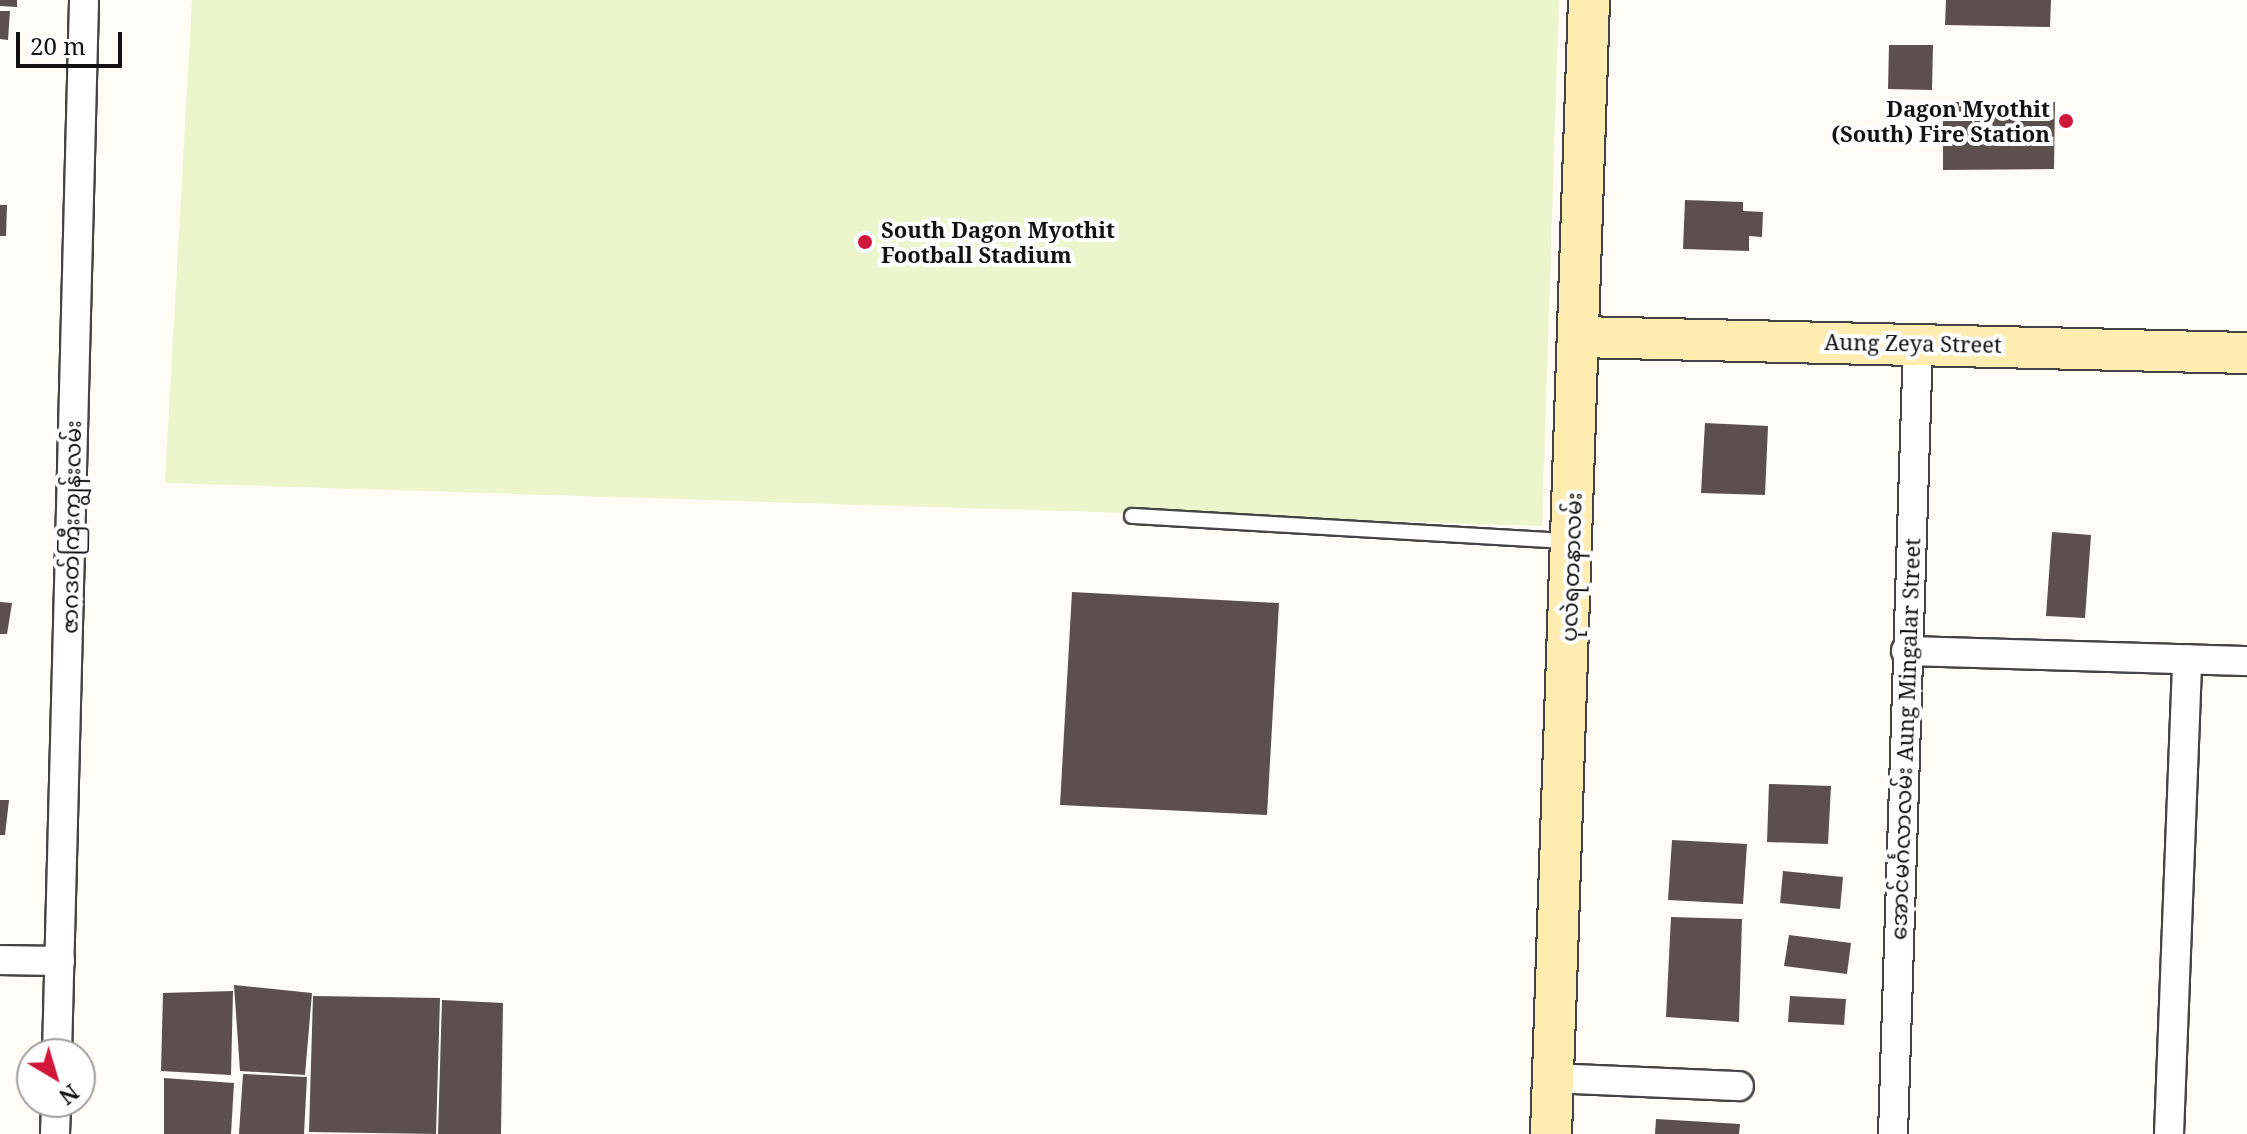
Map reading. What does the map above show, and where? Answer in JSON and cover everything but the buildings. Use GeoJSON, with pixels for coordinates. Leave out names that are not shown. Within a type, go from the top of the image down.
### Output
{"type":"FeatureCollection","features":[{"type":"Feature","properties":{"kind":"street","name":"ဇာဂဒတ်ကြီးကျွန်းလမ်း"},"geometry":{"type":"LineString","coordinates":[[58,1038],[84,0]]}},
{"type":"Feature","properties":{"kind":"street","name":"ပုလဲရတနာလမ်း"},"geometry":{"type":"LineString","coordinates":[[1551,1134],[1589,0]]}},
{"type":"Feature","properties":{"kind":"street","name":"Aung Zeya Street"},"geometry":{"type":"LineString","coordinates":[[1579,337],[2247,353]]}},
{"type":"Feature","properties":{"kind":"street","name":"အောင်မင်္ဂလာလမ်း Aung Mingalar Street"},"geometry":{"type":"LineString","coordinates":[[1893,1134],[1918,343]]}},
{"type":"Feature","properties":{"kind":"street"},"geometry":{"type":"LineString","coordinates":[[1906,651],[2247,661]]}},
{"type":"Feature","properties":{"kind":"street"},"geometry":{"type":"LineString","coordinates":[[2169,1134],[2187,659]]}},
{"type":"Feature","properties":{"kind":"street"},"geometry":{"type":"LineString","coordinates":[[0,960],[60,961]]}},
{"type":"Feature","properties":{"kind":"street"},"geometry":{"type":"LineString","coordinates":[[1553,1078],[1739,1086]]}},
{"type":"Feature","properties":{"kind":"lane"},"geometry":{"type":"LineString","coordinates":[[1132,516],[1572,542]]}},
{"type":"Feature","properties":{"kind":"green space","name":"South Dagon Myothit Football Stadium"},"geometry":{"type":"Polygon","coordinates":[[[192,0],[1559,0],[1542,526],[165,483],[192,0]]]}},
{"type":"Feature","properties":{"kind":"place","name":"Dagon Myothit (South) Fire Station"},"geometry":{"type":"Point","coordinates":[2066,121]}},
{"type":"Feature","properties":{"kind":"place","name":"South Dagon Myothit Football Stadium"},"geometry":{"type":"Point","coordinates":[865,242]}}]}
